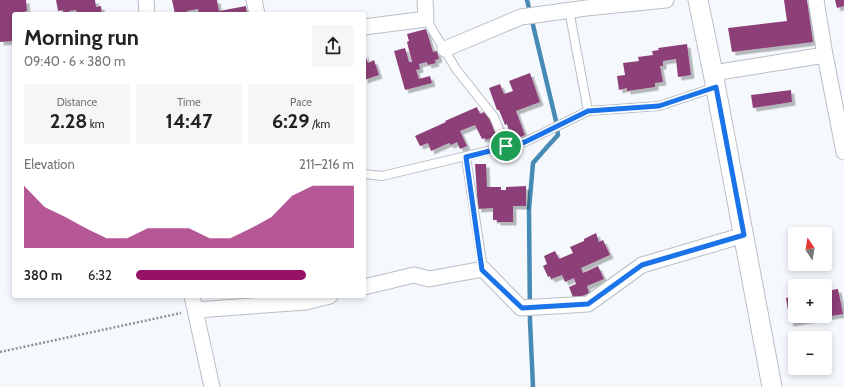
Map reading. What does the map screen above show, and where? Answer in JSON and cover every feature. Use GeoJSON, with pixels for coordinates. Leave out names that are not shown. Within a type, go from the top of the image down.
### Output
{"type":"FeatureCollection","features":[{"type":"Feature","properties":{"kind":"street"},"geometry":{"type":"LineString","coordinates":[[146,0],[147,12]]}},
{"type":"Feature","properties":{"kind":"street"},"geometry":{"type":"LineString","coordinates":[[254,0],[257,12]]}},
{"type":"Feature","properties":{"kind":"street"},"geometry":{"type":"LineString","coordinates":[[366,27],[426,19],[425,0]]}},
{"type":"Feature","properties":{"kind":"street"},"geometry":{"type":"LineString","coordinates":[[445,49],[521,17],[570,10],[585,4],[666,0]]}},
{"type":"Feature","properties":{"kind":"street"},"geometry":{"type":"LineString","coordinates":[[698,0],[715,80],[772,387]]}},
{"type":"Feature","properties":{"kind":"street"},"geometry":{"type":"LineString","coordinates":[[816,0],[844,152]]}},
{"type":"Feature","properties":{"kind":"street"},"geometry":{"type":"LineString","coordinates":[[715,80],[825,55]]}},
{"type":"Feature","properties":{"kind":"street"},"geometry":{"type":"LineString","coordinates":[[366,287],[414,275],[429,279],[482,270],[522,308],[588,304],[642,265],[744,235]]}},
{"type":"Feature","properties":{"kind":"street"},"geometry":{"type":"LineString","coordinates":[[212,387],[194,303],[306,299]]}},
{"type":"Feature","properties":{"kind":"lane"},"geometry":{"type":"LineString","coordinates":[[570,10],[588,111]]}},
{"type":"Feature","properties":{"kind":"lane"},"geometry":{"type":"LineString","coordinates":[[426,19],[456,69],[494,116],[506,146]]}},
{"type":"Feature","properties":{"kind":"lane"},"geometry":{"type":"LineString","coordinates":[[366,174],[382,176],[525,142],[588,111],[659,106],[715,80]]}},
{"type":"Feature","properties":{"kind":"lane"},"geometry":{"type":"LineString","coordinates":[[466,157],[482,270]]}},
{"type":"Feature","properties":{"kind":"path"},"geometry":{"type":"LineString","coordinates":[[0,352],[194,303]]}},
{"type":"Feature","properties":{"kind":"building"},"geometry":{"type":"Polygon","coordinates":[[[0,0],[26,0],[27,11],[12,12],[12,41],[0,42],[0,0]]]}},
{"type":"Feature","properties":{"kind":"building"},"geometry":{"type":"Polygon","coordinates":[[[56,0],[95,0],[96,7],[101,6],[102,12],[76,12],[76,10],[69,12],[64,12],[63,10],[58,11],[56,0]]]}},
{"type":"Feature","properties":{"kind":"building"},"geometry":{"type":"Polygon","coordinates":[[[172,0],[217,0],[219,11],[246,6],[247,12],[199,12],[198,9],[187,12],[175,12],[172,0]]]}},
{"type":"Feature","properties":{"kind":"building"},"geometry":{"type":"Polygon","coordinates":[[[784,0],[807,0],[813,42],[732,52],[728,28],[787,21],[784,0]]]}},
{"type":"Feature","properties":{"kind":"building"},"geometry":{"type":"Polygon","coordinates":[[[835,0],[844,0],[844,6],[837,8],[835,0]]]}},
{"type":"Feature","properties":{"kind":"building"},"geometry":{"type":"Polygon","coordinates":[[[426,29],[433,52],[437,51],[439,59],[435,60],[436,63],[428,65],[427,62],[419,64],[420,69],[416,70],[419,79],[430,76],[432,83],[405,90],[394,51],[405,48],[409,62],[412,62],[407,42],[409,41],[407,34],[426,29]]]}},
{"type":"Feature","properties":{"kind":"building"},"geometry":{"type":"Polygon","coordinates":[[[687,44],[691,75],[678,77],[676,59],[663,61],[663,66],[660,66],[663,82],[655,83],[655,87],[627,91],[627,88],[619,90],[617,76],[625,75],[623,63],[639,61],[638,57],[653,55],[652,51],[659,50],[658,48],[687,44]]]}},
{"type":"Feature","properties":{"kind":"building"},"geometry":{"type":"Polygon","coordinates":[[[366,58],[368,63],[374,60],[379,75],[366,79],[366,58]]]}},
{"type":"Feature","properties":{"kind":"building"},"geometry":{"type":"Polygon","coordinates":[[[530,73],[540,102],[516,111],[525,135],[512,140],[507,124],[505,125],[499,110],[497,110],[489,88],[500,84],[504,94],[513,91],[509,81],[530,73]]]}},
{"type":"Feature","properties":{"kind":"building"},"geometry":{"type":"Polygon","coordinates":[[[791,90],[792,102],[753,108],[751,95],[791,90]]]}},
{"type":"Feature","properties":{"kind":"building"},"geometry":{"type":"Polygon","coordinates":[[[477,107],[480,114],[486,111],[500,141],[495,143],[493,137],[486,140],[485,138],[482,139],[475,125],[460,131],[467,146],[460,149],[457,142],[451,145],[449,143],[431,151],[428,143],[420,146],[415,136],[477,107]]]}},
{"type":"Feature","properties":{"kind":"building"},"geometry":{"type":"Polygon","coordinates":[[[475,164],[486,164],[487,187],[501,187],[501,190],[506,190],[506,187],[526,186],[526,206],[513,206],[513,222],[497,222],[497,220],[493,220],[493,208],[478,209],[475,164]]]}},
{"type":"Feature","properties":{"kind":"building"},"geometry":{"type":"Polygon","coordinates":[[[596,233],[599,242],[603,240],[610,255],[581,268],[583,273],[598,266],[604,279],[587,286],[589,293],[574,300],[569,287],[576,284],[574,278],[565,282],[562,275],[551,279],[550,276],[548,277],[543,266],[547,264],[544,256],[555,251],[559,259],[573,253],[570,247],[584,241],[584,239],[596,233]]]}},
{"type":"Feature","properties":{"kind":"building"},"geometry":{"type":"Polygon","coordinates":[[[838,289],[843,314],[832,316],[832,290],[838,289]]]}},
{"type":"Feature","properties":{"kind":"building"},"geometry":{"type":"Polygon","coordinates":[[[786,298],[788,298],[788,310],[786,298]]]}},
{"type":"Feature","properties":{"kind":"waterway"},"geometry":{"type":"LineString","coordinates":[[527,0],[558,135],[533,163],[529,209],[530,321],[533,387]]}},
{"type":"Feature","properties":{"kind":"route"},"geometry":{"type":"LineString","coordinates":[[716,87],[744,235],[642,265],[588,304],[522,308],[482,270],[466,157],[506,146],[525,142],[588,111],[659,106],[716,87]]}}]}
